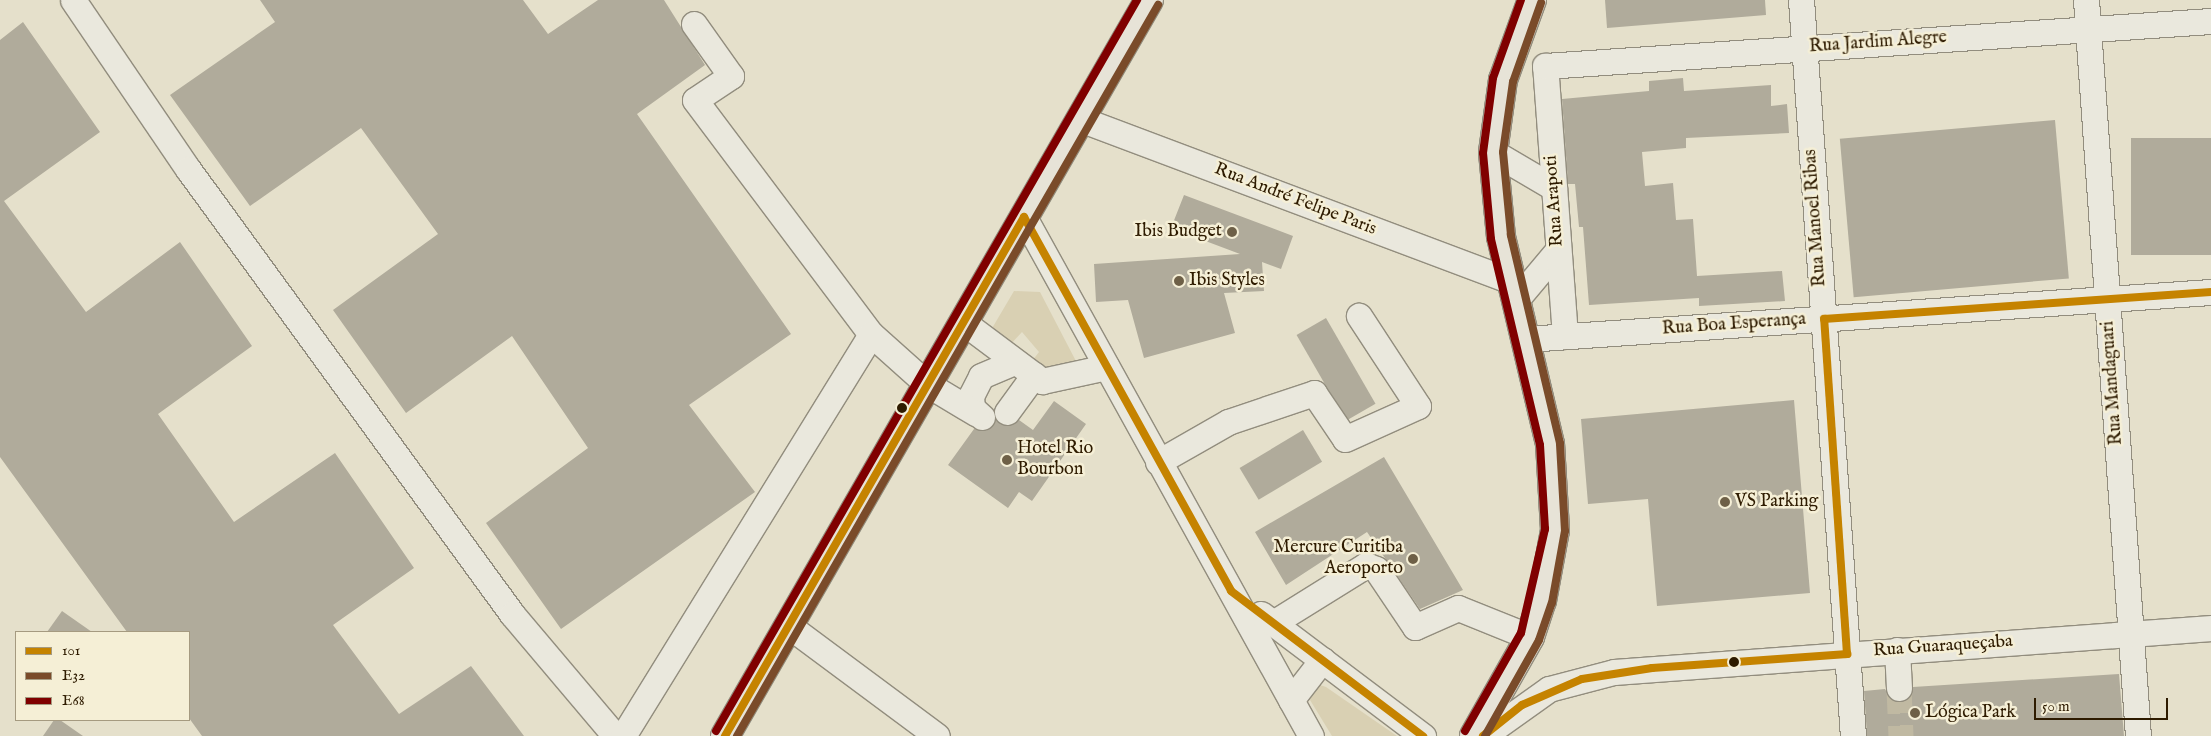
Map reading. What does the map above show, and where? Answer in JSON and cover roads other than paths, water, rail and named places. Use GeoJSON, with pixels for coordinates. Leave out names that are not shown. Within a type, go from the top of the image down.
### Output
{"type":"FeatureCollection","features":[{"type":"Feature","properties":{"kind":"main road"},"geometry":{"type":"LineString","coordinates":[[725,736],[1149,0]]}},
{"type":"Feature","properties":{"kind":"main road"},"geometry":{"type":"LineString","coordinates":[[1474,736],[1530,636],[1551,564],[1556,490],[1543,406],[1514,291],[1492,152],[1502,80],[1532,0]]}},
{"type":"Feature","properties":{"kind":"street"},"geometry":{"type":"LineString","coordinates":[[73,0],[188,169],[512,614],[615,736]]}},
{"type":"Feature","properties":{"kind":"street","name":"Rua Manoel Ribas"},"geometry":{"type":"LineString","coordinates":[[1801,0],[1853,736]]}},
{"type":"Feature","properties":{"kind":"street","name":"Rua Mandaguari"},"geometry":{"type":"LineString","coordinates":[[2086,0],[2138,736]]}},
{"type":"Feature","properties":{"kind":"street","name":"Rua Jardim Alegre"},"geometry":{"type":"LineString","coordinates":[[1545,66],[2211,21]]}},
{"type":"Feature","properties":{"kind":"street"},"geometry":{"type":"LineString","coordinates":[[694,24],[731,76],[695,100],[871,334],[927,384],[980,416],[970,396],[981,376],[1024,368]]}},
{"type":"Feature","properties":{"kind":"street","name":"Rua Arapoti"},"geometry":{"type":"LineString","coordinates":[[1545,66],[1564,336]]}},
{"type":"Feature","properties":{"kind":"street","name":"Rua André Felipe Paris"},"geometry":{"type":"LineString","coordinates":[[1080,119],[1514,291]]}},
{"type":"Feature","properties":{"kind":"street"},"geometry":{"type":"LineString","coordinates":[[1492,152],[1554,188]]}},
{"type":"Feature","properties":{"kind":"street"},"geometry":{"type":"LineString","coordinates":[[1024,217],[1311,736]]}},
{"type":"Feature","properties":{"kind":"street"},"geometry":{"type":"LineString","coordinates":[[1514,291],[1558,250]]}},
{"type":"Feature","properties":{"kind":"street","name":"Rua Boa Esperança"},"geometry":{"type":"LineString","coordinates":[[1526,339],[2211,292]]}},
{"type":"Feature","properties":{"kind":"street"},"geometry":{"type":"LineString","coordinates":[[1158,462],[1228,422],[1314,393],[1345,439],[1418,406],[1359,316]]}},
{"type":"Feature","properties":{"kind":"street"},"geometry":{"type":"LineString","coordinates":[[963,322],[1042,381],[1106,367]]}},
{"type":"Feature","properties":{"kind":"street"},"geometry":{"type":"LineString","coordinates":[[623,736],[871,334]]}},
{"type":"Feature","properties":{"kind":"street"},"geometry":{"type":"LineString","coordinates":[[1007,412],[1024,368]]}},
{"type":"Feature","properties":{"kind":"street"},"geometry":{"type":"LineString","coordinates":[[1273,623],[1366,565],[1376,569],[1415,627],[1458,608],[1530,636]]}},
{"type":"Feature","properties":{"kind":"street"},"geometry":{"type":"LineString","coordinates":[[1230,592],[1423,736]]}},
{"type":"Feature","properties":{"kind":"street"},"geometry":{"type":"LineString","coordinates":[[788,626],[937,736]]}},
{"type":"Feature","properties":{"kind":"street","name":"Rua Guaraqueçaba"},"geometry":{"type":"LineString","coordinates":[[1483,736],[1522,705],[1582,678],[1652,668],[2211,628]]}},
{"type":"Feature","properties":{"kind":"street"},"geometry":{"type":"LineString","coordinates":[[1897,650],[1898,688]]}},
{"type":"Feature","properties":{"kind":"street"},"geometry":{"type":"LineString","coordinates":[[1291,700],[1322,660]]}},
{"type":"Feature","properties":{"kind":"tunnel"},"geometry":{"type":"LineString","coordinates":[[1899,688],[1901,736]]}},
{"type":"Feature","properties":{"kind":"place","name":"Ibis Budget"},"geometry":{"type":"Point","coordinates":[1232,232]}},
{"type":"Feature","properties":{"kind":"place","name":"Ibis Styles"},"geometry":{"type":"Point","coordinates":[1179,281]}},
{"type":"Feature","properties":{"kind":"place","name":"Hotel Rio Bourbon"},"geometry":{"type":"Point","coordinates":[1007,460]}},
{"type":"Feature","properties":{"kind":"place","name":"VS Parking"},"geometry":{"type":"Point","coordinates":[1725,502]}},
{"type":"Feature","properties":{"kind":"place","name":"Mercure Curitiba Aeroporto"},"geometry":{"type":"Point","coordinates":[1413,559]}},
{"type":"Feature","properties":{"kind":"place","name":"Lógica Park"},"geometry":{"type":"Point","coordinates":[1915,713]}}]}
